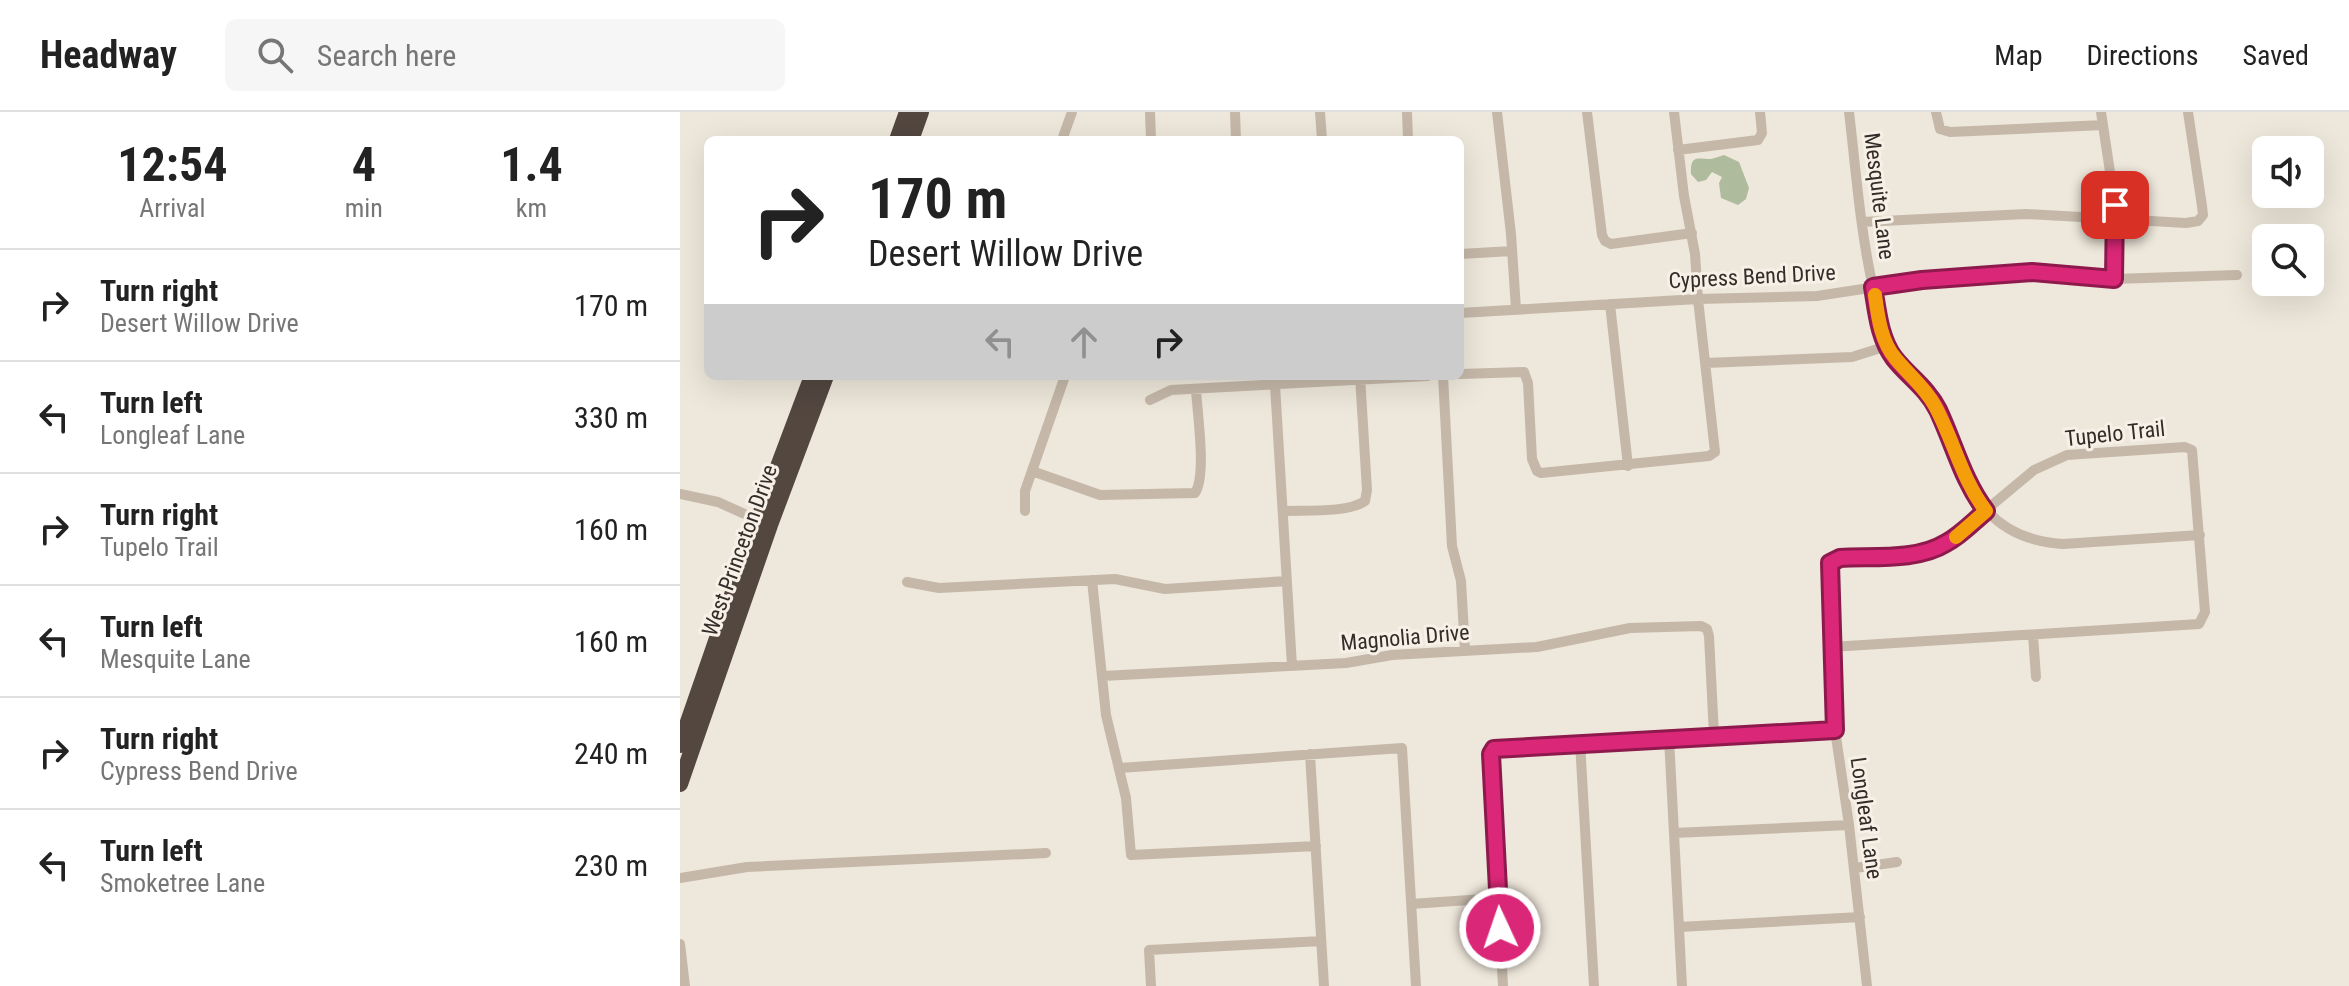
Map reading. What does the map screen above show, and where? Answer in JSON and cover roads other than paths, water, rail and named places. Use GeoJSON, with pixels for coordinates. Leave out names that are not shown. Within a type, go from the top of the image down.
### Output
{"type":"FeatureCollection","features":[{"type":"Feature","properties":{"kind":"highway"},"geometry":{"type":"LineString","coordinates":[[898,136],[907,112]]}},
{"type":"Feature","properties":{"kind":"highway"},"geometry":{"type":"LineString","coordinates":[[912,136],[921,112]]}},
{"type":"Feature","properties":{"kind":"highway","name":"West Princeton Drive"},"geometry":{"type":"LineString","coordinates":[[680,784],[811,380]]}},
{"type":"Feature","properties":{"kind":"highway","name":"West Princeton Drive"},"geometry":{"type":"LineString","coordinates":[[680,745],[764,523],[824,380]]}},
{"type":"Feature","properties":{"kind":"street"},"geometry":{"type":"LineString","coordinates":[[1063,136],[1072,112]]}},
{"type":"Feature","properties":{"kind":"street"},"geometry":{"type":"LineString","coordinates":[[1150,112],[1151,136]]}},
{"type":"Feature","properties":{"kind":"street"},"geometry":{"type":"LineString","coordinates":[[1235,112],[1236,136]]}},
{"type":"Feature","properties":{"kind":"street"},"geometry":{"type":"LineString","coordinates":[[1320,112],[1322,136]]}},
{"type":"Feature","properties":{"kind":"street"},"geometry":{"type":"LineString","coordinates":[[1407,112],[1408,136]]}},
{"type":"Feature","properties":{"kind":"street"},"geometry":{"type":"LineString","coordinates":[[1497,112],[1516,309]]}},
{"type":"Feature","properties":{"kind":"street"},"geometry":{"type":"LineString","coordinates":[[1587,112],[1605,241],[1611,244],[1692,233]]}},
{"type":"Feature","properties":{"kind":"street"},"geometry":{"type":"LineString","coordinates":[[1464,374],[1524,372],[1528,383],[1532,459],[1537,471],[1549,474],[1628,466],[1709,456],[1715,452],[1692,233],[1685,205],[1674,112]]}},
{"type":"Feature","properties":{"kind":"street"},"geometry":{"type":"LineString","coordinates":[[1678,150],[1754,141],[1761,137],[1760,112]]}},
{"type":"Feature","properties":{"kind":"street","name":"Mesquite Lane"},"geometry":{"type":"LineString","coordinates":[[1849,112],[1862,222],[1879,323],[1893,356],[1929,395],[1974,496],[1986,511],[2008,528],[2045,542],[2063,544],[2200,535]]}},
{"type":"Feature","properties":{"kind":"street"},"geometry":{"type":"LineString","coordinates":[[1936,112],[1940,129],[1950,132],[2103,125]]}},
{"type":"Feature","properties":{"kind":"street"},"geometry":{"type":"LineString","coordinates":[[2101,112],[2116,220],[2114,279]]}},
{"type":"Feature","properties":{"kind":"street"},"geometry":{"type":"LineString","coordinates":[[1862,222],[2026,214],[2186,223],[2201,218],[2202,206],[2188,112]]}},
{"type":"Feature","properties":{"kind":"street"},"geometry":{"type":"LineString","coordinates":[[1464,254],[1512,251]]}},
{"type":"Feature","properties":{"kind":"street","name":"Cypress Bend Drive"},"geometry":{"type":"LineString","coordinates":[[1464,313],[1698,299],[1817,296],[1922,280],[2032,272],[2114,279],[2237,275]]}},
{"type":"Feature","properties":{"kind":"street"},"geometry":{"type":"LineString","coordinates":[[1610,304],[1628,466]]}},
{"type":"Feature","properties":{"kind":"street"},"geometry":{"type":"LineString","coordinates":[[1706,363],[1852,357],[1887,346]]}},
{"type":"Feature","properties":{"kind":"street"},"geometry":{"type":"LineString","coordinates":[[1025,511],[1025,491],[1064,380]]}},
{"type":"Feature","properties":{"kind":"street"},"geometry":{"type":"LineString","coordinates":[[1150,400],[1163,391],[1336,380]]}},
{"type":"Feature","properties":{"kind":"street"},"geometry":{"type":"LineString","coordinates":[[1284,511],[1347,507],[1365,501],[1367,490],[1360,380]]}},
{"type":"Feature","properties":{"kind":"street"},"geometry":{"type":"LineString","coordinates":[[1443,380],[1452,546],[1461,581],[1465,651]]}},
{"type":"Feature","properties":{"kind":"street"},"geometry":{"type":"LineString","coordinates":[[1275,385],[1292,666]]}},
{"type":"Feature","properties":{"kind":"street"},"geometry":{"type":"LineString","coordinates":[[1032,471],[1100,495],[1195,493],[1200,487],[1196,389]]}},
{"type":"Feature","properties":{"kind":"street","name":"Tupelo Trail"},"geometry":{"type":"LineString","coordinates":[[1832,561],[1928,551],[1944,545],[2034,470],[2067,455],[2185,447],[2192,450],[2200,535]]}},
{"type":"Feature","properties":{"kind":"street"},"geometry":{"type":"LineString","coordinates":[[680,494],[718,502],[764,523]]}},
{"type":"Feature","properties":{"kind":"street"},"geometry":{"type":"LineString","coordinates":[[1831,647],[2195,625],[2202,621],[2205,612],[2200,535]]}},
{"type":"Feature","properties":{"kind":"street","name":"Longleaf Lane"},"geometry":{"type":"LineString","coordinates":[[1832,561],[1829,567],[1835,730],[1855,868],[1867,986]]}},
{"type":"Feature","properties":{"kind":"street"},"geometry":{"type":"LineString","coordinates":[[907,582],[939,588],[1115,579],[1165,589],[1287,581]]}},
{"type":"Feature","properties":{"kind":"street"},"geometry":{"type":"LineString","coordinates":[[1092,580],[1108,728],[1129,816],[1131,855],[1316,846]]}},
{"type":"Feature","properties":{"kind":"street","name":"Magnolia Drive"},"geometry":{"type":"LineString","coordinates":[[1103,676],[1346,663],[1392,655],[1546,646],[1630,628],[1701,626],[1707,629],[1714,735]]}},
{"type":"Feature","properties":{"kind":"street"},"geometry":{"type":"LineString","coordinates":[[2033,635],[2036,677]]}},
{"type":"Feature","properties":{"kind":"street"},"geometry":{"type":"LineString","coordinates":[[1503,986],[1491,754],[1494,749],[1835,730]]}},
{"type":"Feature","properties":{"kind":"street"},"geometry":{"type":"LineString","coordinates":[[1669,738],[1682,986]]}},
{"type":"Feature","properties":{"kind":"street"},"geometry":{"type":"LineString","coordinates":[[1580,742],[1594,986]]}},
{"type":"Feature","properties":{"kind":"street"},"geometry":{"type":"LineString","coordinates":[[1120,768],[1402,748],[1416,986]]}},
{"type":"Feature","properties":{"kind":"street"},"geometry":{"type":"LineString","coordinates":[[1310,754],[1324,986]]}},
{"type":"Feature","properties":{"kind":"street"},"geometry":{"type":"LineString","coordinates":[[1674,833],[1849,825]]}},
{"type":"Feature","properties":{"kind":"street"},"geometry":{"type":"LineString","coordinates":[[680,878],[747,867],[1046,853]]}},
{"type":"Feature","properties":{"kind":"street"},"geometry":{"type":"LineString","coordinates":[[1855,868],[1897,862]]}},
{"type":"Feature","properties":{"kind":"street"},"geometry":{"type":"LineString","coordinates":[[1411,904],[1498,898]]}},
{"type":"Feature","properties":{"kind":"street"},"geometry":{"type":"LineString","coordinates":[[1679,927],[1860,917]]}},
{"type":"Feature","properties":{"kind":"street"},"geometry":{"type":"LineString","coordinates":[[1151,986],[1149,950],[1321,941]]}},
{"type":"Feature","properties":{"kind":"street"},"geometry":{"type":"LineString","coordinates":[[680,944],[685,986]]}}]}
